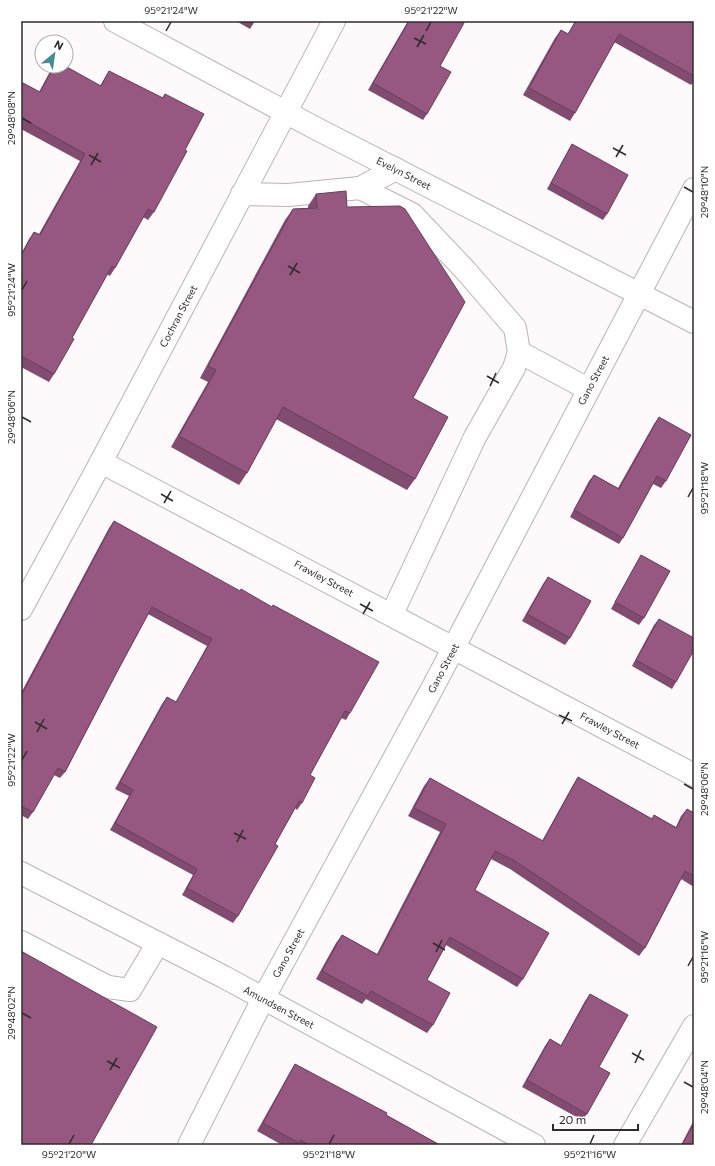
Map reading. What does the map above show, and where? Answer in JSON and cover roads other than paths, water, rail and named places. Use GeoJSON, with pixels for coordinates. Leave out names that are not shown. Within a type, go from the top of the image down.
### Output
{"type":"FeatureCollection","features":[{"type":"Feature","properties":{"kind":"street","name":"Evelyn Street"},"geometry":{"type":"LineString","coordinates":[[115,21],[286,112],[694,322]]}},
{"type":"Feature","properties":{"kind":"street","name":"Cochran Street"},"geometry":{"type":"LineString","coordinates":[[21,609],[101,462],[334,21]]}},
{"type":"Feature","properties":{"kind":"street"},"geometry":{"type":"LineString","coordinates":[[242,194],[288,194],[360,188],[396,169]]}},
{"type":"Feature","properties":{"kind":"street"},"geometry":{"type":"LineString","coordinates":[[360,188],[412,214],[466,271],[515,328],[519,352],[514,368],[475,437],[392,614]]}},
{"type":"Feature","properties":{"kind":"street","name":"Gano Street"},"geometry":{"type":"LineString","coordinates":[[189,1145],[263,999],[454,647],[638,293],[694,189]]}},
{"type":"Feature","properties":{"kind":"street"},"geometry":{"type":"LineString","coordinates":[[519,352],[588,389]]}},
{"type":"Feature","properties":{"kind":"street","name":"Frawley Street"},"geometry":{"type":"LineString","coordinates":[[101,462],[392,614],[694,775]]}},
{"type":"Feature","properties":{"kind":"street","name":"Amundsen Street"},"geometry":{"type":"LineString","coordinates":[[21,873],[158,943],[534,1145]]}},
{"type":"Feature","properties":{"kind":"street"},"geometry":{"type":"LineString","coordinates":[[21,942],[108,987],[130,990],[158,943]]}},
{"type":"Feature","properties":{"kind":"street"},"geometry":{"type":"LineString","coordinates":[[625,1145],[694,1026]]}}]}
